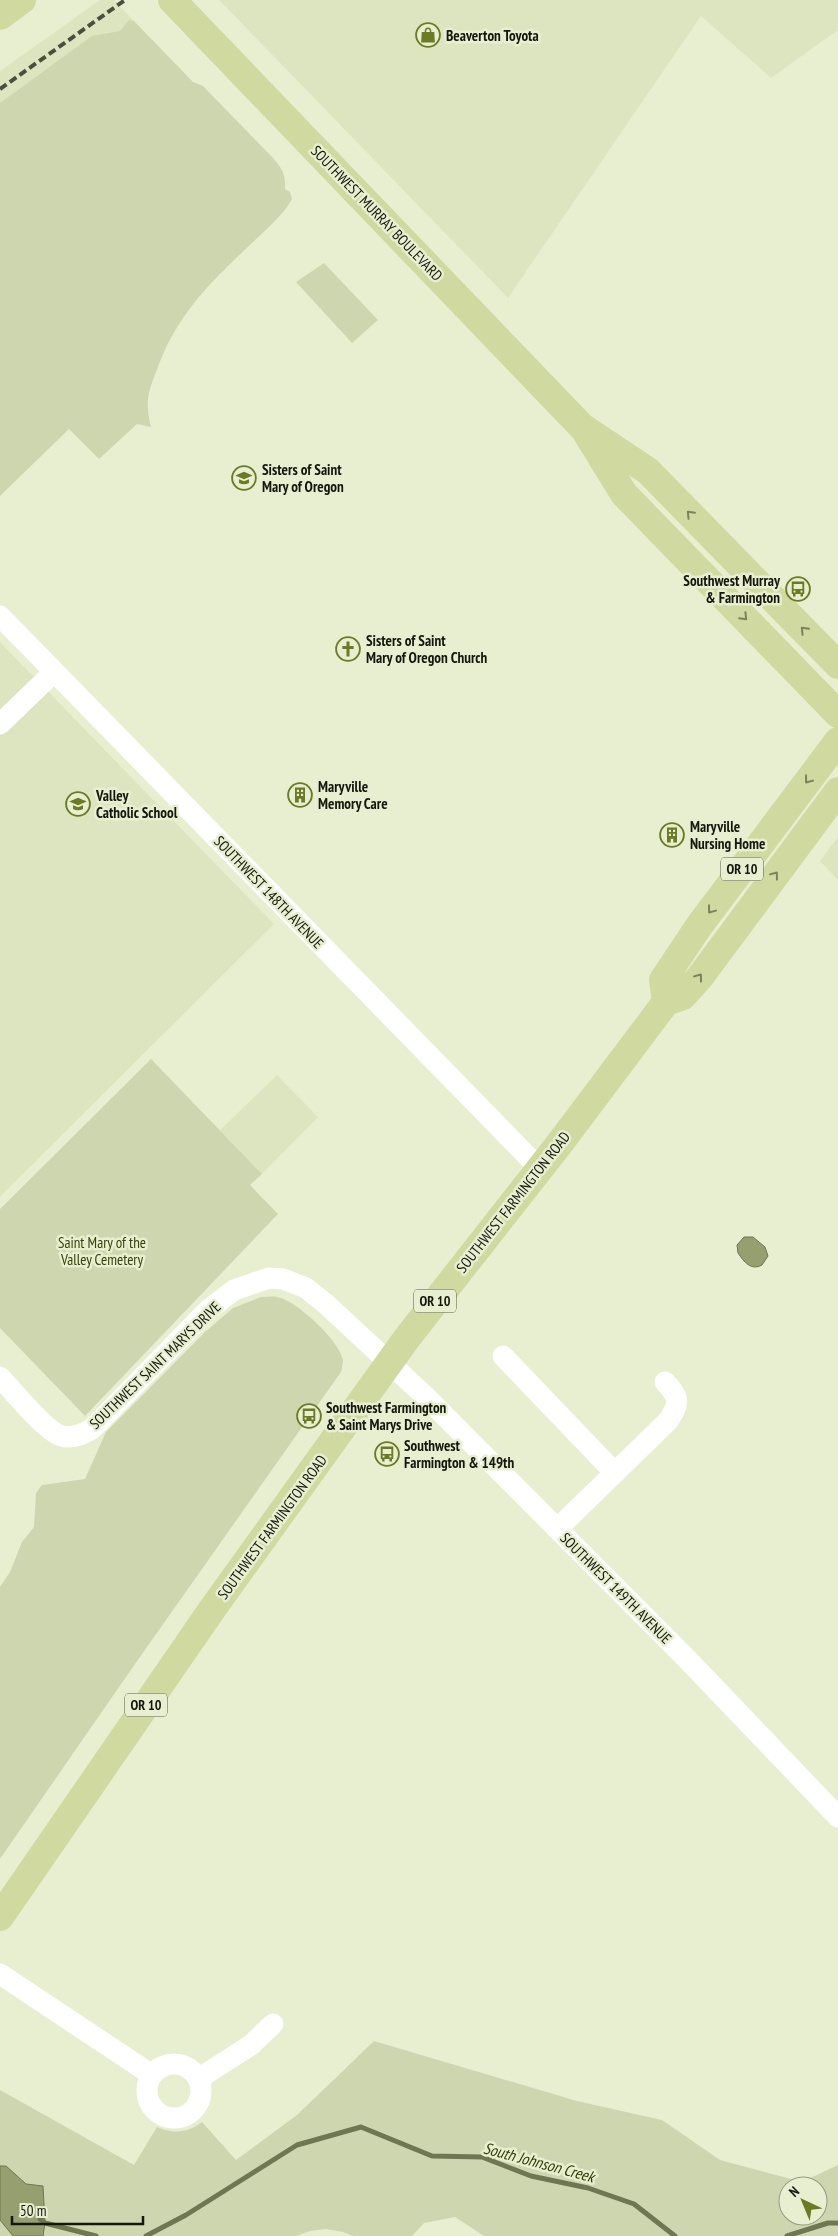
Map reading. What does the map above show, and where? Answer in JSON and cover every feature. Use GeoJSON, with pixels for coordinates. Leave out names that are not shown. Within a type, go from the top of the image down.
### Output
{"type":"FeatureCollection","features":[{"type":"Feature","properties":{"kind":"main road","name":"SOUTHWEST MURRAY BOULEVARD"},"geometry":{"type":"LineString","coordinates":[[172,0],[582,427],[624,494],[838,714]]}},
{"type":"Feature","properties":{"kind":"main road","name":"SOUTHWEST MURRAY BOULEVARD"},"geometry":{"type":"LineString","coordinates":[[582,427],[648,471],[838,665]]}},
{"type":"Feature","properties":{"kind":"main road","name":"OR 10"},"geometry":{"type":"LineString","coordinates":[[666,1002],[663,980],[838,741]]}},
{"type":"Feature","properties":{"kind":"main road","name":"SOUTHWEST FARMINGTON ROAD"},"geometry":{"type":"LineString","coordinates":[[0,1917],[208,1615],[406,1338],[666,1002],[688,991],[838,792]]}},
{"type":"Feature","properties":{"kind":"street","name":"SOUTHWEST 148TH AVENUE"},"geometry":{"type":"LineString","coordinates":[[0,616],[539,1168]]}},
{"type":"Feature","properties":{"kind":"street"},"geometry":{"type":"LineString","coordinates":[[0,724],[54,672]]}},
{"type":"Feature","properties":{"kind":"street","name":"SOUTHWEST SAINT MARYS DRIVE"},"geometry":{"type":"LineString","coordinates":[[0,1377],[52,1431],[68,1437],[82,1434],[92,1428],[219,1301],[234,1290],[269,1278],[295,1282],[311,1291],[389,1363]]}},
{"type":"Feature","properties":{"kind":"street"},"geometry":{"type":"LineString","coordinates":[[503,1356],[614,1472]]}},
{"type":"Feature","properties":{"kind":"street","name":"SOUTHWEST 149TH AVENUE"},"geometry":{"type":"LineString","coordinates":[[389,1363],[425,1396],[687,1659],[838,1817]]}},
{"type":"Feature","properties":{"kind":"street"},"geometry":{"type":"LineString","coordinates":[[558,1529],[668,1421],[676,1410],[676,1396],[665,1382]]}},
{"type":"Feature","properties":{"kind":"street"},"geometry":{"type":"LineString","coordinates":[[0,1974],[152,2075]]}},
{"type":"Feature","properties":{"kind":"street"},"geometry":{"type":"LineString","coordinates":[[198,2079],[251,2045],[273,2024]]}},
{"type":"Feature","properties":{"kind":"street"},"geometry":{"type":"LineString","coordinates":[[176,2064],[189,2069],[198,2079],[200,2091],[197,2104],[183,2116],[171,2117],[154,2110],[148,2099],[147,2086],[152,2075],[163,2066],[176,2064]]}},
{"type":"Feature","properties":{"kind":"shaded area"},"geometry":{"type":"Polygon","coordinates":[[[100,0],[114,0],[135,22],[0,119],[0,71],[100,0]]]}},
{"type":"Feature","properties":{"kind":"shaded area"},"geometry":{"type":"Polygon","coordinates":[[[219,0],[838,0],[838,30],[771,78],[701,16],[508,298],[219,0]]]}},
{"type":"Feature","properties":{"kind":"shaded area","name":"Valley Catholic School"},"geometry":{"type":"Polygon","coordinates":[[[0,642],[274,924],[0,1197],[0,642]]]}},
{"type":"Feature","properties":{"kind":"shaded area"},"geometry":{"type":"Polygon","coordinates":[[[838,837],[838,880],[820,861],[838,837]]]}},
{"type":"Feature","properties":{"kind":"shaded area"},"geometry":{"type":"Polygon","coordinates":[[[277,1075],[318,1117],[262,1174],[220,1130],[277,1075]]]}},
{"type":"Feature","properties":{"kind":"shaded area"},"geometry":{"type":"Polygon","coordinates":[[[744,1237],[753,1237],[765,1247],[768,1256],[762,1265],[758,1267],[751,1266],[738,1253],[737,1245],[744,1237]]]}},
{"type":"Feature","properties":{"kind":"shaded area"},"geometry":{"type":"Polygon","coordinates":[[[0,2166],[6,2166],[26,2184],[43,2186],[45,2223],[43,2236],[13,2236],[0,2220],[0,2166]]]}},
{"type":"Feature","properties":{"kind":"green space"},"geometry":{"type":"Polygon","coordinates":[[[129,20],[134,21],[193,82],[203,86],[273,158],[283,172],[285,189],[290,192],[292,199],[279,217],[209,285],[176,328],[150,388],[148,409],[151,427],[137,424],[99,459],[69,429],[0,496],[0,103],[92,36],[120,31],[129,20]]]}},
{"type":"Feature","properties":{"kind":"green space"},"geometry":{"type":"Polygon","coordinates":[[[324,263],[378,320],[352,343],[296,282],[324,263]]]}},
{"type":"Feature","properties":{"kind":"green space","name":"Saint Mary of the Valley Cemetery"},"geometry":{"type":"Polygon","coordinates":[[[151,1059],[262,1174],[250,1185],[278,1214],[85,1416],[0,1328],[0,1209],[151,1059]]]}},
{"type":"Feature","properties":{"kind":"green space"},"geometry":{"type":"Polygon","coordinates":[[[261,1297],[275,1297],[285,1300],[295,1305],[316,1322],[340,1352],[343,1360],[341,1372],[0,1859],[0,1587],[10,1572],[22,1542],[34,1527],[36,1493],[42,1485],[85,1479],[106,1432],[205,1332],[233,1308],[261,1297]]]}},
{"type":"Feature","properties":{"kind":"green space"},"geometry":{"type":"Polygon","coordinates":[[[374,2041],[577,2101],[662,2120],[720,2160],[780,2176],[778,2176],[778,2226],[828,2226],[828,2176],[815,2176],[838,2165],[838,2236],[484,2236],[455,2217],[424,2223],[412,2236],[353,2236],[326,2229],[310,2231],[296,2236],[0,2236],[0,2090],[134,2165],[157,2127],[169,2131],[180,2131],[197,2126],[202,2122],[236,2160],[297,2115],[374,2041]]]}},
{"type":"Feature","properties":{"kind":"waterway","name":"South Johnson Creek"},"geometry":{"type":"LineString","coordinates":[[146,2236],[186,2215],[297,2145],[361,2127],[432,2156],[482,2157],[531,2176],[588,2188],[634,2204],[675,2236]]}},
{"type":"Feature","properties":{"kind":"waterway","name":"South Johnson Creek"},"geometry":{"type":"LineString","coordinates":[[40,2219],[45,2223],[96,2236]]}},
{"type":"Feature","properties":{"kind":"waterway","name":"South Johnson Creek"},"geometry":{"type":"LineString","coordinates":[[787,2236],[828,2223],[838,2223]]}},
{"type":"Feature","properties":{"kind":"railway"},"geometry":{"type":"LineString","coordinates":[[0,89],[125,0]]}},
{"type":"Feature","properties":{"kind":"place","name":"Beaverton Toyota"},"geometry":{"type":"Point","coordinates":[428,35]}},
{"type":"Feature","properties":{"kind":"place","name":"Sisters of Saint Mary of Oregon"},"geometry":{"type":"Point","coordinates":[244,478]}},
{"type":"Feature","properties":{"kind":"place","name":"Southwest Murray & Farmington"},"geometry":{"type":"Point","coordinates":[798,589]}},
{"type":"Feature","properties":{"kind":"place","name":"Sisters of Saint Mary of Oregon Church"},"geometry":{"type":"Point","coordinates":[348,649]}},
{"type":"Feature","properties":{"kind":"place","name":"Maryville Memory Care"},"geometry":{"type":"Point","coordinates":[300,795]}},
{"type":"Feature","properties":{"kind":"place","name":"Valley Catholic School"},"geometry":{"type":"Point","coordinates":[78,804]}},
{"type":"Feature","properties":{"kind":"place","name":"Maryville Nursing Home"},"geometry":{"type":"Point","coordinates":[672,835]}},
{"type":"Feature","properties":{"kind":"place","name":"Southwest Farmington & Saint Marys Drive"},"geometry":{"type":"Point","coordinates":[309,1416]}},
{"type":"Feature","properties":{"kind":"place","name":"Southwest Farmington & 149th"},"geometry":{"type":"Point","coordinates":[387,1454]}}]}
